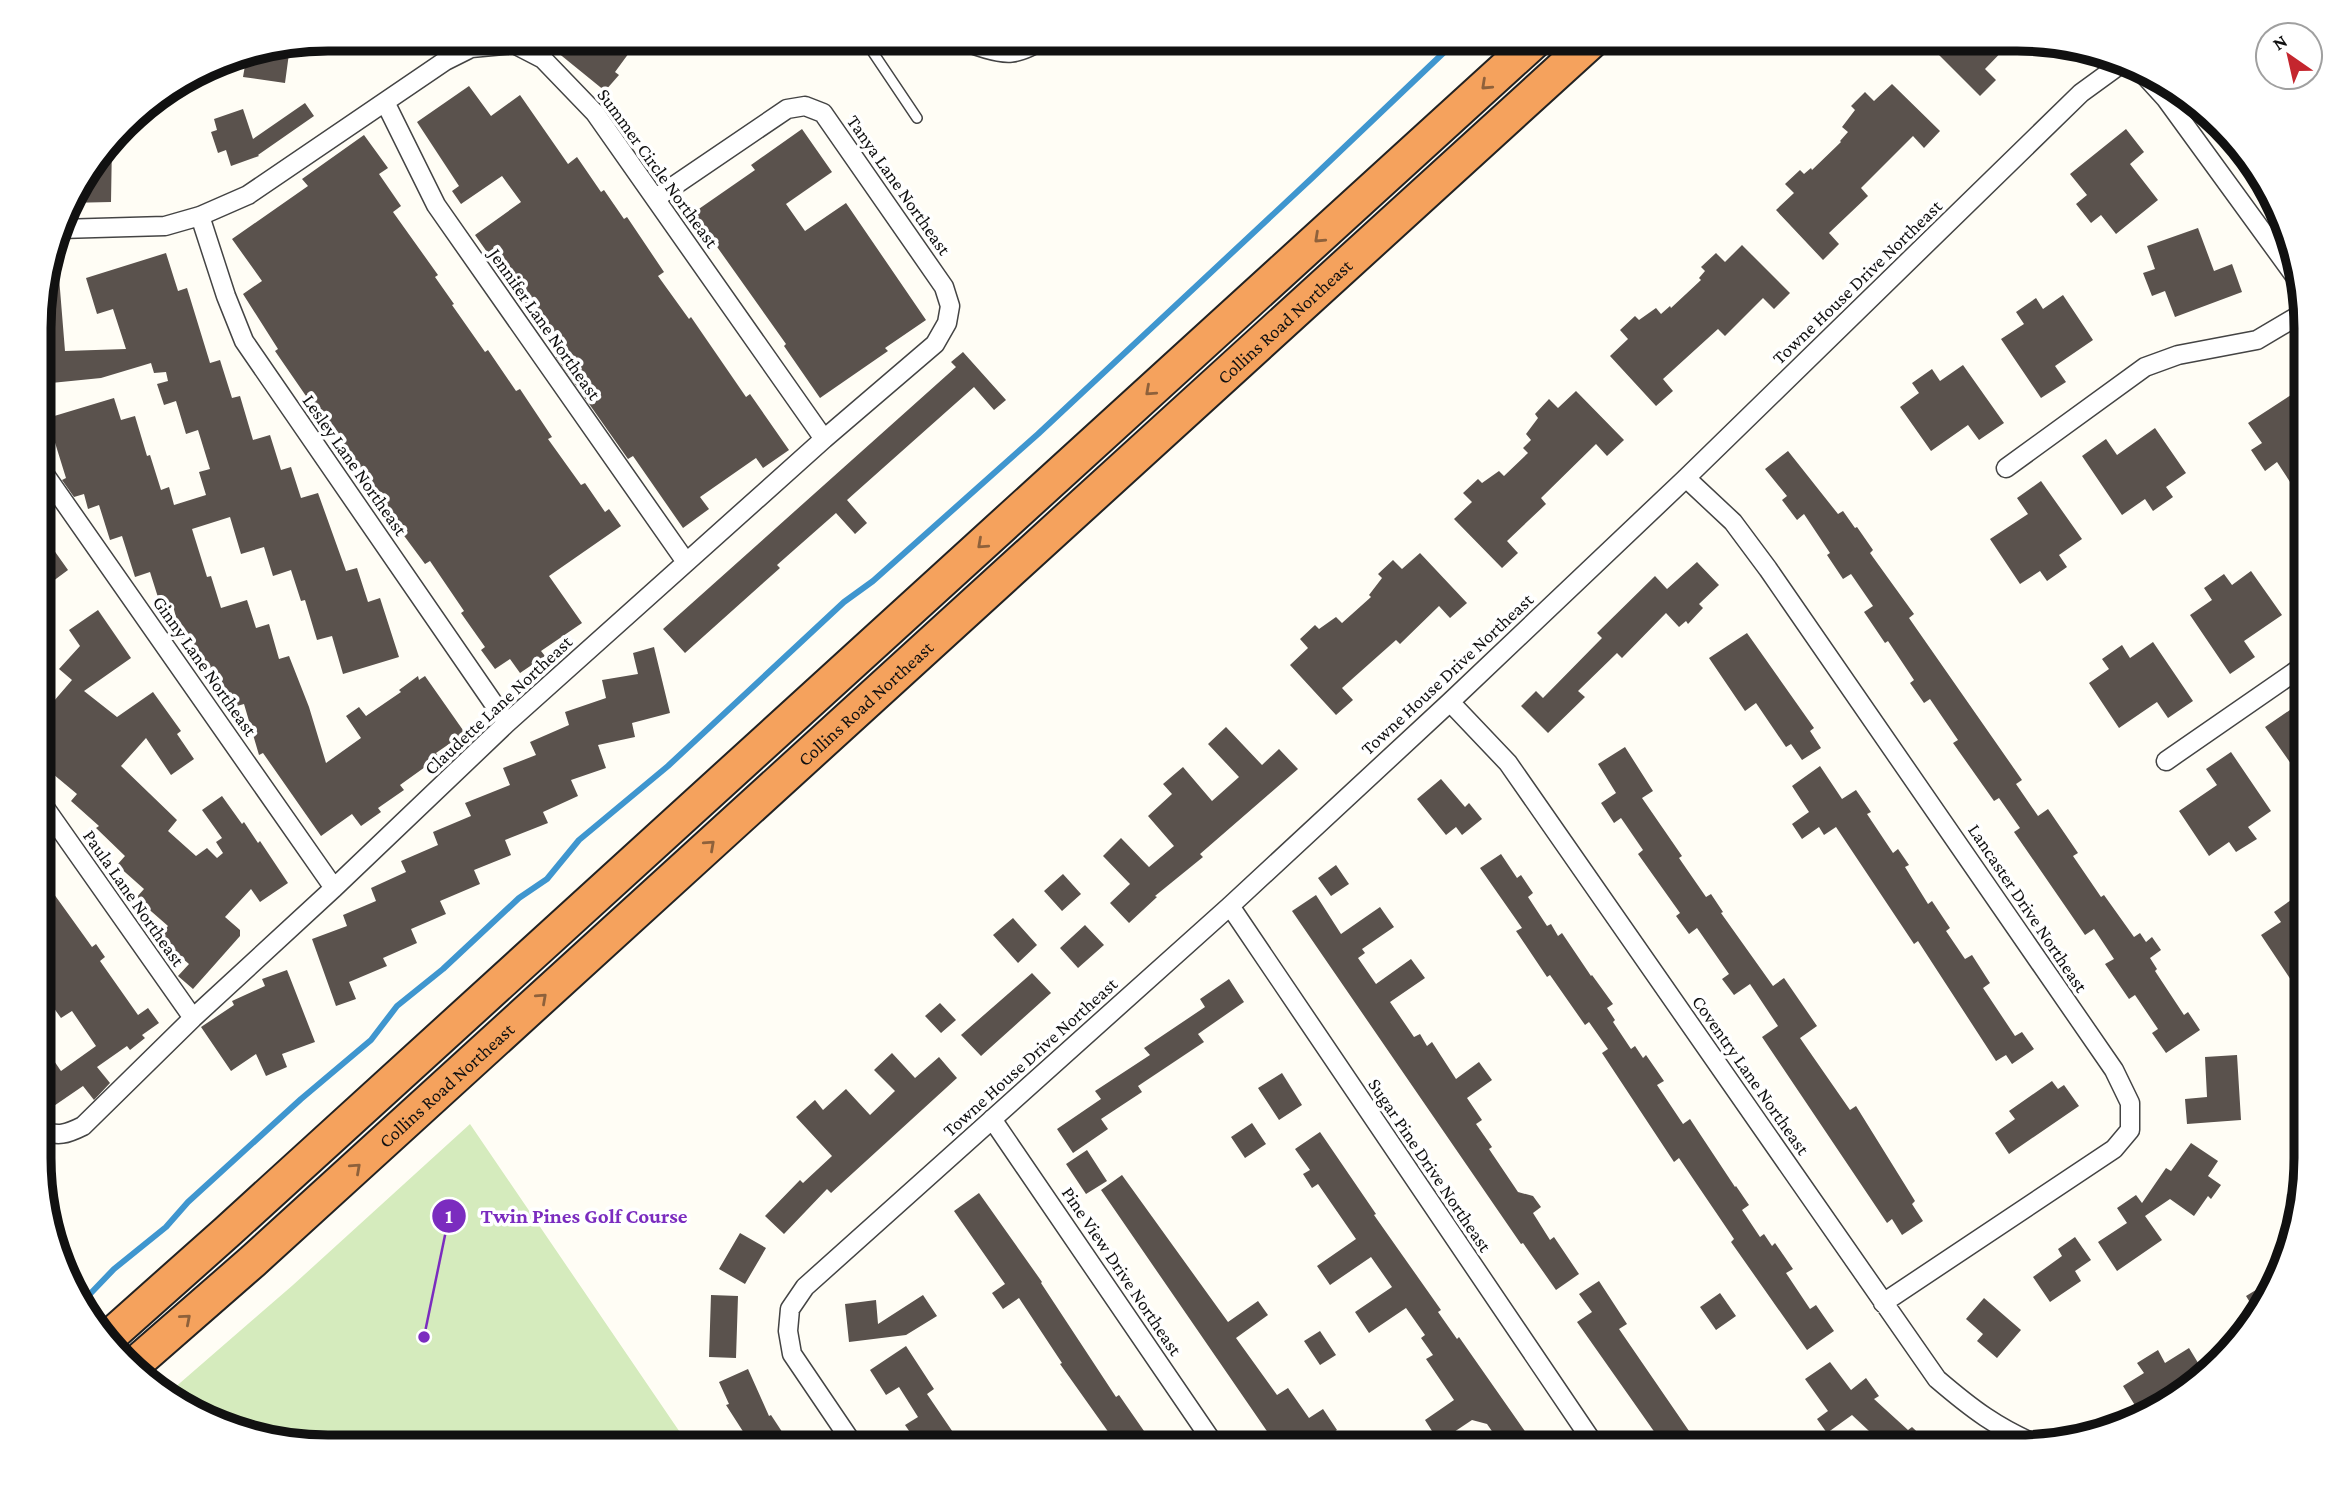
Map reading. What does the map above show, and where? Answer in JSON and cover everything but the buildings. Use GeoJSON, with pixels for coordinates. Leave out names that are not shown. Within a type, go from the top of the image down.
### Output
{"type":"FeatureCollection","features":[{"type":"Feature","properties":{"kind":"highway","name":"Collins Road Northeast"},"geometry":{"type":"LineString","coordinates":[[113,1333],[1523,51]]}},
{"type":"Feature","properties":{"kind":"highway","name":"Collins Road Northeast"},"geometry":{"type":"LineString","coordinates":[[139,1361],[263,1252],[1580,51]]}},
{"type":"Feature","properties":{"kind":"street","name":"Summer Circle Northeast"},"geometry":{"type":"LineString","coordinates":[[69,229],[164,226],[200,216],[248,195],[445,61],[465,51]]}},
{"type":"Feature","properties":{"kind":"street","name":"Summer Circle Northeast"},"geometry":{"type":"LineString","coordinates":[[528,51],[543,59],[630,151],[656,198],[824,439]]}},
{"type":"Feature","properties":{"kind":"street","name":"Towne House Drive Northeast"},"geometry":{"type":"LineString","coordinates":[[847,1435],[792,1354],[788,1331],[790,1309],[805,1287],[1230,906],[1450,702],[1686,478],[2081,93],[2115,69]]}},
{"type":"Feature","properties":{"kind":"street"},"geometry":{"type":"LineString","coordinates":[[2156,88],[2287,265]]}},
{"type":"Feature","properties":{"kind":"street","name":"Jennifer Lane Northeast"},"geometry":{"type":"LineString","coordinates":[[385,102],[436,205],[686,562]]}},
{"type":"Feature","properties":{"kind":"street","name":"Tanya Lane Northeast"},"geometry":{"type":"LineString","coordinates":[[656,198],[787,109],[805,106],[823,113],[944,287],[950,306]]}},
{"type":"Feature","properties":{"kind":"street","name":"Lesley Lane Northeast"},"geometry":{"type":"LineString","coordinates":[[200,216],[244,341],[507,723]]}},
{"type":"Feature","properties":{"kind":"street","name":"Claudette Lane Northeast"},"geometry":{"type":"LineString","coordinates":[[51,1134],[68,1134],[83,1126],[193,1018],[507,723],[824,439],[935,344],[947,323],[950,306]]}},
{"type":"Feature","properties":{"kind":"street"},"geometry":{"type":"LineString","coordinates":[[2006,468],[2146,367],[2178,355],[2257,340],[2294,318]]}},
{"type":"Feature","properties":{"kind":"street","name":"Lancaster Drive Northeast"},"geometry":{"type":"LineString","coordinates":[[1686,478],[1733,522],[1784,591],[2114,1070],[2130,1103],[2130,1130],[2115,1149],[1883,1303]]}},
{"type":"Feature","properties":{"kind":"street","name":"Ginny Lane Northeast"},"geometry":{"type":"LineString","coordinates":[[51,483],[334,888]]}},
{"type":"Feature","properties":{"kind":"street"},"geometry":{"type":"LineString","coordinates":[[2165,761],[2294,672]]}},
{"type":"Feature","properties":{"kind":"street","name":"Coventry Lane Northeast"},"geometry":{"type":"LineString","coordinates":[[1450,702],[1516,774],[1937,1379],[1970,1407],[2013,1435]]}},
{"type":"Feature","properties":{"kind":"street","name":"Paula Lane Northeast"},"geometry":{"type":"LineString","coordinates":[[51,816],[193,1018]]}},
{"type":"Feature","properties":{"kind":"street","name":"Sugar Pine Drive Northeast"},"geometry":{"type":"LineString","coordinates":[[1230,906],[1588,1435]]}},
{"type":"Feature","properties":{"kind":"street","name":"Pine View Drive Northeast"},"geometry":{"type":"LineString","coordinates":[[992,1119],[1208,1435]]}},
{"type":"Feature","properties":{"kind":"lane"},"geometry":{"type":"LineString","coordinates":[[873,51],[917,118]]}},
{"type":"Feature","properties":{"kind":"lane"},"geometry":{"type":"LineString","coordinates":[[976,51],[1012,57],[1028,51]]}},
{"type":"Feature","properties":{"kind":"green space"},"geometry":{"type":"Polygon","coordinates":[[[470,1124],[682,1435],[310,1435],[239,1421],[205,1407],[173,1389],[293,1285],[470,1124]]]}},
{"type":"Feature","properties":{"kind":"waterway"},"geometry":{"type":"LineString","coordinates":[[90,1294],[114,1269],[166,1227],[188,1202],[301,1099],[371,1040],[397,1006],[443,969],[519,898],[547,879],[579,840],[668,766],[844,602],[873,581],[1038,434],[1445,51]]}},
{"type":"Feature","properties":{"kind":"place","name":"Twin Pines Golf Course"},"geometry":{"type":"Point","coordinates":[424,1337]}}]}
